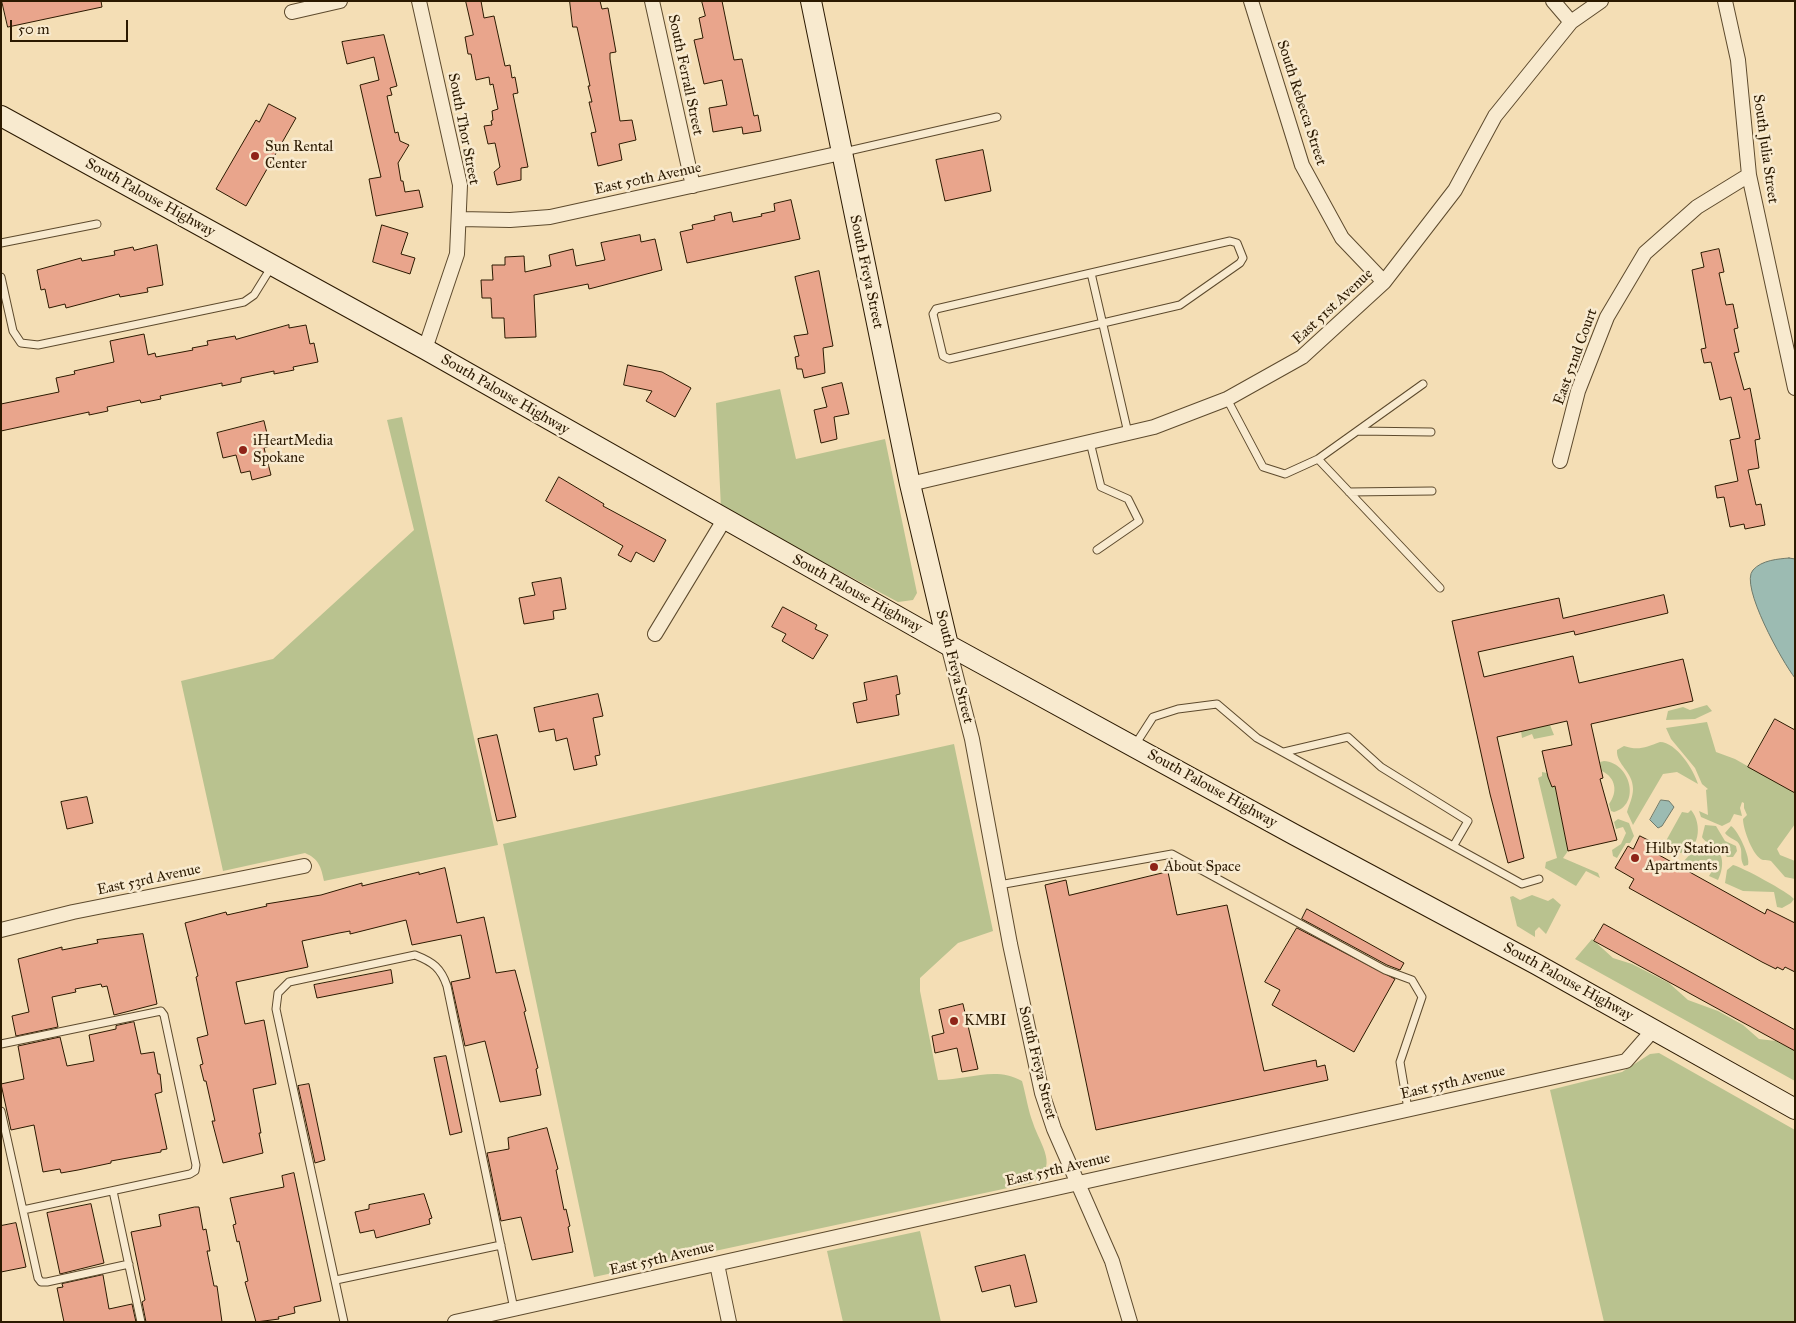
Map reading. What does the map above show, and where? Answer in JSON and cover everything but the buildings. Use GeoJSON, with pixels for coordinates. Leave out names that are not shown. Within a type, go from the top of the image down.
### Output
{"type":"FeatureCollection","features":[{"type":"Feature","properties":{"kind":"main road","name":"South Freya Street"},"geometry":{"type":"LineString","coordinates":[[812,1],[841,153],[910,484],[948,644]]}},
{"type":"Feature","properties":{"kind":"main road","name":"South Palouse Highway"},"geometry":{"type":"LineString","coordinates":[[1,116],[424,349],[724,520],[948,644],[1295,836],[1654,1029],[1795,1109]]}},
{"type":"Feature","properties":{"kind":"street"},"geometry":{"type":"LineString","coordinates":[[292,12],[340,1]]}},
{"type":"Feature","properties":{"kind":"street","name":"South Thor Street"},"geometry":{"type":"LineString","coordinates":[[420,1],[460,185],[457,254],[424,349]]}},
{"type":"Feature","properties":{"kind":"street","name":"South Ferrall Street"},"geometry":{"type":"LineString","coordinates":[[652,1],[693,186]]}},
{"type":"Feature","properties":{"kind":"street","name":"South Rebecca Street"},"geometry":{"type":"LineString","coordinates":[[1251,1],[1302,165],[1342,238],[1384,282]]}},
{"type":"Feature","properties":{"kind":"street"},"geometry":{"type":"LineString","coordinates":[[1553,1],[1571,22]]}},
{"type":"Feature","properties":{"kind":"street","name":"East 51st Avenue"},"geometry":{"type":"LineString","coordinates":[[910,484],[1154,427],[1227,399],[1302,357],[1384,282],[1455,190],[1495,116],[1571,22],[1601,1]]}},
{"type":"Feature","properties":{"kind":"street","name":"South Julia Street"},"geometry":{"type":"LineString","coordinates":[[1725,1],[1738,60],[1749,174],[1795,388]]}},
{"type":"Feature","properties":{"kind":"street","name":"East 50th Avenue"},"geometry":{"type":"LineString","coordinates":[[460,219],[510,220],[550,217],[841,153]]}},
{"type":"Feature","properties":{"kind":"street","name":"East 52nd Court"},"geometry":{"type":"LineString","coordinates":[[1560,461],[1578,391],[1606,317],[1645,253],[1697,207],[1749,174]]}},
{"type":"Feature","properties":{"kind":"street"},"geometry":{"type":"LineString","coordinates":[[655,634],[724,520]]}},
{"type":"Feature","properties":{"kind":"street","name":"South Freya Street"},"geometry":{"type":"LineString","coordinates":[[948,644],[972,739],[999,885],[1042,1093],[1076,1183],[1097,1224],[1112,1261],[1130,1322]]}},
{"type":"Feature","properties":{"kind":"street","name":"East 53rd Avenue"},"geometry":{"type":"LineString","coordinates":[[1,930],[72,912],[304,866]]}},
{"type":"Feature","properties":{"kind":"street","name":"East 55th Avenue"},"geometry":{"type":"LineString","coordinates":[[455,1322],[491,1318],[514,1309],[1626,1061],[1654,1029]]}},
{"type":"Feature","properties":{"kind":"street"},"geometry":{"type":"LineString","coordinates":[[717,1264],[729,1322]]}},
{"type":"Feature","properties":{"kind":"lane"},"geometry":{"type":"LineString","coordinates":[[841,153],[997,117]]}},
{"type":"Feature","properties":{"kind":"lane"},"geometry":{"type":"LineString","coordinates":[[1,243],[97,224]]}},
{"type":"Feature","properties":{"kind":"lane"},"geometry":{"type":"LineString","coordinates":[[1230,241],[1237,243],[1243,258],[1240,263],[1180,305],[949,359],[943,356],[933,314],[936,309],[1091,273],[1230,241]]}},
{"type":"Feature","properties":{"kind":"lane"},"geometry":{"type":"LineString","coordinates":[[1,276],[13,331],[22,343],[38,345],[244,302],[254,295],[273,265]]}},
{"type":"Feature","properties":{"kind":"lane"},"geometry":{"type":"LineString","coordinates":[[1091,273],[1128,433]]}},
{"type":"Feature","properties":{"kind":"lane"},"geometry":{"type":"LineString","coordinates":[[1227,399],[1263,467],[1284,474],[1318,460],[1423,384]]}},
{"type":"Feature","properties":{"kind":"lane"},"geometry":{"type":"LineString","coordinates":[[1358,431],[1431,432]]}},
{"type":"Feature","properties":{"kind":"lane"},"geometry":{"type":"LineString","coordinates":[[1090,442],[1101,487],[1128,499],[1139,521],[1097,550]]}},
{"type":"Feature","properties":{"kind":"lane"},"geometry":{"type":"LineString","coordinates":[[1318,460],[1440,588]]}},
{"type":"Feature","properties":{"kind":"lane"},"geometry":{"type":"LineString","coordinates":[[1349,492],[1432,491]]}},
{"type":"Feature","properties":{"kind":"lane"},"geometry":{"type":"LineString","coordinates":[[1135,746],[1153,717],[1178,709],[1216,704],[1257,738],[1522,884],[1539,879]]}},
{"type":"Feature","properties":{"kind":"lane"},"geometry":{"type":"LineString","coordinates":[[1284,752],[1348,737],[1381,767],[1468,821],[1454,845]]}},
{"type":"Feature","properties":{"kind":"lane"},"geometry":{"type":"LineString","coordinates":[[999,885],[1172,854],[1232,888],[1412,980],[1422,997],[1400,1062],[1408,1110]]}},
{"type":"Feature","properties":{"kind":"lane"},"geometry":{"type":"LineString","coordinates":[[344,1322],[276,1009],[278,993],[289,982],[415,955],[432,962],[442,972],[447,986],[514,1309]]}},
{"type":"Feature","properties":{"kind":"lane"},"geometry":{"type":"LineString","coordinates":[[1,1044],[161,1011],[164,1015],[196,1165],[195,1171],[190,1174],[23,1210]]}},
{"type":"Feature","properties":{"kind":"lane"},"geometry":{"type":"LineString","coordinates":[[1,1110],[5,1144],[23,1210],[38,1278],[42,1282],[129,1264]]}},
{"type":"Feature","properties":{"kind":"lane"},"geometry":{"type":"LineString","coordinates":[[113,1191],[141,1322]]}},
{"type":"Feature","properties":{"kind":"lane"},"geometry":{"type":"LineString","coordinates":[[336,1280],[501,1245]]}},
{"type":"Feature","properties":{"kind":"green space"},"geometry":{"type":"Polygon","coordinates":[[[780,389],[796,459],[885,439],[917,593],[913,600],[898,602],[721,508],[716,403],[780,389]]]}},
{"type":"Feature","properties":{"kind":"green space"},"geometry":{"type":"Polygon","coordinates":[[[402,417],[498,845],[324,881],[319,864],[305,853],[223,871],[181,681],[273,659],[414,530],[387,420],[402,417]]]}},
{"type":"Feature","properties":{"kind":"green space"},"geometry":{"type":"Polygon","coordinates":[[[1707,705],[1712,711],[1695,719],[1666,720],[1668,711],[1683,707],[1690,710],[1707,705]]]}},
{"type":"Feature","properties":{"kind":"green space"},"geometry":{"type":"Polygon","coordinates":[[[1707,722],[1716,752],[1735,759],[1795,793],[1795,824],[1777,849],[1780,855],[1795,861],[1795,879],[1785,877],[1771,861],[1763,860],[1756,854],[1749,842],[1745,829],[1743,819],[1747,815],[1744,803],[1742,802],[1740,808],[1742,816],[1734,814],[1730,822],[1722,826],[1701,817],[1699,811],[1708,815],[1706,790],[1708,789],[1702,784],[1695,768],[1671,739],[1666,728],[1707,722]]]}},
{"type":"Feature","properties":{"kind":"green space"},"geometry":{"type":"Polygon","coordinates":[[[1550,725],[1554,735],[1534,739],[1532,734],[1522,738],[1521,731],[1550,725]]]}},
{"type":"Feature","properties":{"kind":"green space"},"geometry":{"type":"Polygon","coordinates":[[[1660,742],[1672,747],[1684,758],[1698,784],[1677,772],[1663,774],[1633,825],[1627,812],[1632,795],[1632,783],[1619,760],[1617,750],[1624,746],[1638,748],[1660,742]]]}},
{"type":"Feature","properties":{"kind":"green space"},"geometry":{"type":"Polygon","coordinates":[[[954,744],[993,931],[958,943],[920,978],[920,991],[938,1080],[992,1074],[1012,1077],[1022,1081],[1031,1118],[1046,1156],[1045,1170],[1040,1177],[1031,1183],[594,1277],[503,844],[954,744]]]}},
{"type":"Feature","properties":{"kind":"green space"},"geometry":{"type":"Polygon","coordinates":[[[1600,762],[1613,763],[1621,769],[1629,785],[1628,801],[1622,808],[1614,812],[1611,811],[1609,804],[1614,795],[1614,786],[1610,777],[1602,771],[1600,762]]]}},
{"type":"Feature","properties":{"kind":"green space"},"geometry":{"type":"Polygon","coordinates":[[[1542,772],[1547,773],[1552,787],[1555,786],[1568,851],[1563,858],[1598,873],[1600,878],[1586,871],[1576,886],[1545,868],[1546,862],[1557,858],[1538,778],[1542,776],[1542,772]]]}},
{"type":"Feature","properties":{"kind":"green space"},"geometry":{"type":"Polygon","coordinates":[[[1691,810],[1695,816],[1698,830],[1695,844],[1685,852],[1677,853],[1669,846],[1667,839],[1682,812],[1688,813],[1691,810]]]}},
{"type":"Feature","properties":{"kind":"green space"},"geometry":{"type":"Polygon","coordinates":[[[1618,819],[1629,823],[1634,836],[1630,843],[1626,843],[1617,858],[1613,856],[1612,850],[1621,844],[1626,833],[1623,827],[1616,829],[1614,822],[1618,819]]]}},
{"type":"Feature","properties":{"kind":"green space"},"geometry":{"type":"Polygon","coordinates":[[[1705,825],[1716,826],[1725,841],[1736,846],[1737,851],[1733,857],[1727,857],[1704,840],[1702,837],[1705,825]]]}},
{"type":"Feature","properties":{"kind":"green space"},"geometry":{"type":"Polygon","coordinates":[[[1731,826],[1743,844],[1748,857],[1748,865],[1744,866],[1739,844],[1725,833],[1731,826]]]}},
{"type":"Feature","properties":{"kind":"green space"},"geometry":{"type":"Polygon","coordinates":[[[1704,846],[1716,849],[1720,853],[1722,869],[1718,880],[1709,876],[1712,871],[1709,861],[1700,860],[1692,867],[1683,862],[1693,851],[1704,846]]]}},
{"type":"Feature","properties":{"kind":"green space"},"geometry":{"type":"Polygon","coordinates":[[[1733,865],[1765,880],[1794,899],[1782,908],[1777,907],[1774,892],[1743,891],[1725,883],[1727,870],[1733,865]]]}},
{"type":"Feature","properties":{"kind":"green space"},"geometry":{"type":"Polygon","coordinates":[[[1532,895],[1548,901],[1553,898],[1561,905],[1546,934],[1539,927],[1535,931],[1535,937],[1517,926],[1510,897],[1513,896],[1520,900],[1532,895]]]}},
{"type":"Feature","properties":{"kind":"green space"},"geometry":{"type":"Polygon","coordinates":[[[1592,939],[1613,958],[1632,964],[1669,983],[1688,1000],[1718,1011],[1743,1025],[1759,1039],[1776,1041],[1795,1051],[1795,1081],[1575,959],[1592,939]]]}},
{"type":"Feature","properties":{"kind":"green space"},"geometry":{"type":"Polygon","coordinates":[[[1659,1053],[1795,1130],[1795,1322],[1604,1322],[1550,1090],[1622,1072],[1650,1054],[1659,1053]]]}},
{"type":"Feature","properties":{"kind":"green space"},"geometry":{"type":"Polygon","coordinates":[[[920,1231],[941,1322],[843,1322],[827,1251],[920,1231]]]}},
{"type":"Feature","properties":{"kind":"water"},"geometry":{"type":"Polygon","coordinates":[[[1789,558],[1795,559],[1795,678],[1781,657],[1764,624],[1752,591],[1750,578],[1753,570],[1761,564],[1789,558]]]}},
{"type":"Feature","properties":{"kind":"water"},"geometry":{"type":"Polygon","coordinates":[[[1661,800],[1669,801],[1674,807],[1662,826],[1658,828],[1650,820],[1661,800]]]}},
{"type":"Feature","properties":{"kind":"place","name":"Sun Rental Center"},"geometry":{"type":"Point","coordinates":[255,156]}},
{"type":"Feature","properties":{"kind":"place","name":"iHeartMedia Spokane"},"geometry":{"type":"Point","coordinates":[243,450]}},
{"type":"Feature","properties":{"kind":"place","name":"Hilby Station Apartments"},"geometry":{"type":"Point","coordinates":[1635,858]}},
{"type":"Feature","properties":{"kind":"place","name":"About Space"},"geometry":{"type":"Point","coordinates":[1154,867]}},
{"type":"Feature","properties":{"kind":"place","name":"KMBI"},"geometry":{"type":"Point","coordinates":[954,1021]}}]}
